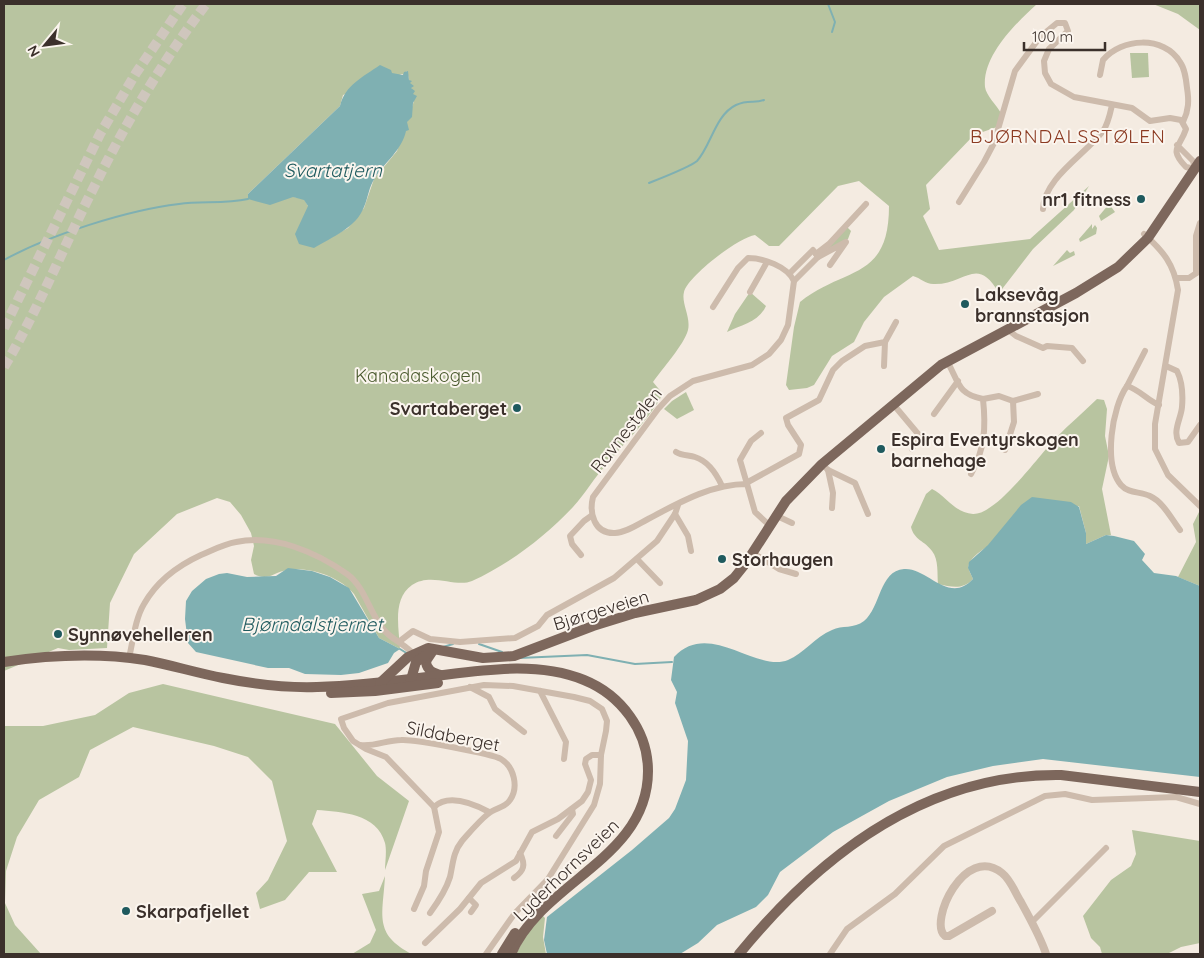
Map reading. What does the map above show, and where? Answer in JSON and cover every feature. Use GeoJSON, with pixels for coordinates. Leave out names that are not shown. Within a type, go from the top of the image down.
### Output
{"type":"FeatureCollection","features":[{"type":"Feature","properties":{"kind":"main road","name":"Bjørgeveien"},"geometry":{"type":"LineString","coordinates":[[380,683],[428,648],[483,658],[514,656],[623,616],[696,600],[713,594],[739,573],[775,515],[796,489],[825,467],[893,404],[947,361],[1090,285],[1118,267],[1146,236],[1194,165],[1200,152]]}},
{"type":"Feature","properties":{"kind":"main road"},"geometry":{"type":"LineString","coordinates":[[437,651],[427,658],[427,667],[433,673],[442,676]]}},
{"type":"Feature","properties":{"kind":"main road","name":"Lyderhornsveien"},"geometry":{"type":"LineString","coordinates":[[4,662],[61,656],[129,658],[256,686],[316,693],[354,692],[442,676],[520,669],[553,672],[584,680],[608,694],[624,708],[636,723],[647,753],[647,789],[635,824],[608,854],[543,909],[520,937],[511,954]]}},
{"type":"Feature","properties":{"kind":"main road"},"geometry":{"type":"LineString","coordinates":[[409,682],[406,666],[416,657]]}},
{"type":"Feature","properties":{"kind":"main road","name":"Lyderhornsveien"},"geometry":{"type":"LineString","coordinates":[[233,680],[316,687],[506,675],[536,675],[565,680],[596,693],[613,705],[627,722],[637,741],[642,762],[642,780],[636,807],[628,822],[604,849],[538,906],[521,924],[502,954]]}},
{"type":"Feature","properties":{"kind":"main road"},"geometry":{"type":"LineString","coordinates":[[739,954],[817,872],[851,844],[904,813],[962,790],[988,783],[1040,775],[1061,775],[1200,792]]}},
{"type":"Feature","properties":{"kind":"main road"},"geometry":{"type":"LineString","coordinates":[[730,954],[748,943]]}},
{"type":"Feature","properties":{"kind":"street"},"geometry":{"type":"LineString","coordinates":[[959,202],[994,143],[1015,71],[1040,37],[1053,25],[1065,23],[1068,31],[1049,49],[1044,61],[1045,73],[1051,84],[1074,97],[1132,108],[1150,121],[1175,118],[1183,122]]}},
{"type":"Feature","properties":{"kind":"street"},"geometry":{"type":"LineString","coordinates":[[1100,75],[1100,65],[1105,58],[1121,47],[1143,43],[1164,46],[1178,59],[1183,69],[1189,107],[1183,122],[1185,131],[1177,145],[1194,165]]}},
{"type":"Feature","properties":{"kind":"street"},"geometry":{"type":"LineString","coordinates":[[1043,209],[1043,200],[1064,170],[1103,131],[1112,105]]}},
{"type":"Feature","properties":{"kind":"street"},"geometry":{"type":"LineString","coordinates":[[817,255],[866,204]]}},
{"type":"Feature","properties":{"kind":"street"},"geometry":{"type":"LineString","coordinates":[[1176,278],[1189,278],[1198,272],[1196,236],[1200,223]]}},
{"type":"Feature","properties":{"kind":"street"},"geometry":{"type":"LineString","coordinates":[[1146,236],[1168,258],[1176,278],[1178,301],[1154,438],[1158,457],[1168,475],[1200,506]]}},
{"type":"Feature","properties":{"kind":"street"},"geometry":{"type":"LineString","coordinates":[[817,255],[846,242],[830,265]]}},
{"type":"Feature","properties":{"kind":"street"},"geometry":{"type":"LineString","coordinates":[[712,307],[744,260],[755,258],[767,262],[792,277],[813,250],[817,255]]}},
{"type":"Feature","properties":{"kind":"street"},"geometry":{"type":"LineString","coordinates":[[750,292],[767,262]]}},
{"type":"Feature","properties":{"kind":"street","name":"Ravnestølen"},"geometry":{"type":"LineString","coordinates":[[591,516],[590,508],[593,497],[658,409],[670,396],[703,377],[752,365],[772,351],[781,340],[788,325],[792,277]]}},
{"type":"Feature","properties":{"kind":"street"},"geometry":{"type":"LineString","coordinates":[[884,366],[885,342],[896,322]]}},
{"type":"Feature","properties":{"kind":"street"},"geometry":{"type":"LineString","coordinates":[[1007,329],[1016,336],[1043,348],[1047,346],[1072,348],[1082,361]]}},
{"type":"Feature","properties":{"kind":"street"},"geometry":{"type":"LineString","coordinates":[[581,555],[572,544],[570,536],[591,516],[599,528],[614,533],[722,486],[747,483],[799,454],[801,445],[788,425],[786,418],[819,400],[837,366],[865,346],[885,342]]}},
{"type":"Feature","properties":{"kind":"street"},"geometry":{"type":"LineString","coordinates":[[1145,351],[1127,386],[1120,395],[1110,449],[1114,473],[1127,490],[1149,495],[1159,501],[1180,530]]}},
{"type":"Feature","properties":{"kind":"street"},"geometry":{"type":"LineString","coordinates":[[947,361],[968,396],[983,399],[999,396],[1013,401],[1038,394]]}},
{"type":"Feature","properties":{"kind":"street"},"geometry":{"type":"LineString","coordinates":[[1166,366],[1176,371],[1181,384],[1182,408],[1176,432],[1179,442],[1188,442],[1200,425]]}},
{"type":"Feature","properties":{"kind":"street"},"geometry":{"type":"LineString","coordinates":[[934,414],[958,381]]}},
{"type":"Feature","properties":{"kind":"street"},"geometry":{"type":"LineString","coordinates":[[1127,386],[1137,389],[1151,402],[1159,405]]}},
{"type":"Feature","properties":{"kind":"street"},"geometry":{"type":"LineString","coordinates":[[971,474],[983,446],[986,423],[983,399]]}},
{"type":"Feature","properties":{"kind":"street"},"geometry":{"type":"LineString","coordinates":[[1005,450],[1014,422],[1013,401]]}},
{"type":"Feature","properties":{"kind":"street"},"geometry":{"type":"LineString","coordinates":[[893,404],[926,440]]}},
{"type":"Feature","properties":{"kind":"street"},"geometry":{"type":"LineString","coordinates":[[761,433],[751,441],[740,460],[755,512],[769,525]]}},
{"type":"Feature","properties":{"kind":"street"},"geometry":{"type":"LineString","coordinates":[[912,449],[919,434]]}},
{"type":"Feature","properties":{"kind":"street"},"geometry":{"type":"LineString","coordinates":[[676,452],[696,457],[704,462],[716,474],[722,486]]}},
{"type":"Feature","properties":{"kind":"street"},"geometry":{"type":"LineString","coordinates":[[825,467],[833,493],[832,508]]}},
{"type":"Feature","properties":{"kind":"street"},"geometry":{"type":"LineString","coordinates":[[825,467],[855,483],[868,514]]}},
{"type":"Feature","properties":{"kind":"street"},"geometry":{"type":"LineString","coordinates":[[400,641],[413,631],[430,639],[460,642],[515,638],[538,626],[547,615],[614,578],[657,541],[675,514],[678,504]]}},
{"type":"Feature","properties":{"kind":"street"},"geometry":{"type":"LineString","coordinates":[[675,514],[688,536],[691,551]]}},
{"type":"Feature","properties":{"kind":"street"},"geometry":{"type":"LineString","coordinates":[[775,515],[792,523]]}},
{"type":"Feature","properties":{"kind":"street"},"geometry":{"type":"LineString","coordinates":[[129,658],[142,606],[167,574],[190,560],[224,545],[251,540],[273,542],[300,549],[346,574],[363,592],[383,630],[400,641],[416,657]]}},
{"type":"Feature","properties":{"kind":"street"},"geometry":{"type":"LineString","coordinates":[[753,553],[779,569],[796,574]]}},
{"type":"Feature","properties":{"kind":"street"},"geometry":{"type":"LineString","coordinates":[[637,559],[660,583]]}},
{"type":"Feature","properties":{"kind":"street"},"geometry":{"type":"LineString","coordinates":[[414,909],[424,886],[426,871],[439,832],[434,807],[386,757],[359,745],[350,737],[341,719],[388,703],[470,687],[500,685],[590,701],[602,709],[607,721],[601,755],[600,784],[594,805],[548,879],[514,913],[486,954]]}},
{"type":"Feature","properties":{"kind":"street"},"geometry":{"type":"LineString","coordinates":[[470,687],[489,697],[495,709],[524,732]]}},
{"type":"Feature","properties":{"kind":"street"},"geometry":{"type":"LineString","coordinates":[[540,691],[566,742],[564,760]]}},
{"type":"Feature","properties":{"kind":"street","name":"Sildaberget"},"geometry":{"type":"LineString","coordinates":[[359,745],[409,740],[498,757],[509,766],[513,773],[513,792],[505,805],[489,812],[461,842],[456,851],[450,878],[441,898],[430,913]]}},
{"type":"Feature","properties":{"kind":"street"},"geometry":{"type":"LineString","coordinates":[[425,943],[481,883],[516,861],[532,832],[572,809],[588,792],[591,780],[585,764],[586,759],[592,755],[601,755]]}},
{"type":"Feature","properties":{"kind":"street"},"geometry":{"type":"LineString","coordinates":[[830,954],[848,929],[895,894],[944,846],[1045,796],[1065,794],[1092,800],[1176,797],[1200,804]]}},
{"type":"Feature","properties":{"kind":"street"},"geometry":{"type":"LineString","coordinates":[[434,807],[443,800],[448,800],[468,803],[489,812]]}},
{"type":"Feature","properties":{"kind":"street"},"geometry":{"type":"LineString","coordinates":[[556,836],[573,814],[572,809]]}},
{"type":"Feature","properties":{"kind":"street"},"geometry":{"type":"LineString","coordinates":[[1032,922],[1106,848]]}},
{"type":"Feature","properties":{"kind":"street"},"geometry":{"type":"LineString","coordinates":[[514,878],[524,868],[524,861],[520,854]]}},
{"type":"Feature","properties":{"kind":"street"},"geometry":{"type":"LineString","coordinates":[[992,911],[950,936],[945,936],[940,931],[940,925],[954,886],[969,870],[983,867],[996,868],[1004,874],[1032,922],[1046,954]]}},
{"type":"Feature","properties":{"kind":"street"},"geometry":{"type":"LineString","coordinates":[[469,898],[476,905],[471,912]]}},
{"type":"Feature","properties":{"kind":"green space","name":"Kanadaskogen"},"geometry":{"type":"Polygon","coordinates":[[[4,4],[1037,4],[1002,41],[989,64],[985,87],[989,97],[1001,113],[997,127],[974,135],[926,185],[930,209],[923,216],[939,250],[1030,239],[1089,186],[1074,210],[1033,249],[999,293],[991,282],[977,273],[946,283],[935,284],[913,276],[884,297],[864,322],[854,342],[832,356],[814,385],[807,388],[789,390],[786,385],[794,327],[800,302],[817,291],[861,269],[873,260],[881,248],[887,230],[889,206],[859,181],[838,186],[779,246],[769,246],[755,235],[738,243],[704,267],[684,292],[683,296],[689,325],[688,330],[678,350],[653,382],[663,394],[644,422],[573,507],[551,529],[526,549],[486,574],[466,583],[427,580],[419,581],[412,585],[406,591],[399,606],[400,649],[379,638],[354,594],[331,577],[302,570],[283,571],[266,577],[254,574],[251,560],[254,546],[251,533],[241,515],[230,502],[217,498],[177,514],[134,554],[110,603],[107,648],[69,650],[58,648],[4,671],[4,4]],[[407,71],[404,75],[402,74],[343,95],[340,106],[248,194],[304,199],[308,206],[314,247],[348,228],[364,208],[374,179],[397,151],[414,101],[407,71]]]}},
{"type":"Feature","properties":{"kind":"green space"},"geometry":{"type":"Polygon","coordinates":[[[1153,4],[1200,4],[1200,30],[1178,14],[1153,4]]]}},
{"type":"Feature","properties":{"kind":"green space"},"geometry":{"type":"Polygon","coordinates":[[[1130,53],[1148,53],[1149,77],[1132,78],[1130,53]]]}},
{"type":"Feature","properties":{"kind":"green space"},"geometry":{"type":"Polygon","coordinates":[[[1109,204],[1115,212],[1101,221],[1099,216],[1109,204]]]}},
{"type":"Feature","properties":{"kind":"green space"},"geometry":{"type":"Polygon","coordinates":[[[1092,224],[1092,229],[1095,225],[1097,228],[1096,234],[1080,242],[1079,239],[1092,224]]]}},
{"type":"Feature","properties":{"kind":"green space"},"geometry":{"type":"Polygon","coordinates":[[[847,227],[851,231],[848,239],[824,253],[847,227]]]}},
{"type":"Feature","properties":{"kind":"green space"},"geometry":{"type":"Polygon","coordinates":[[[1067,250],[1070,253],[1074,251],[1075,255],[1053,266],[1067,250]]]}},
{"type":"Feature","properties":{"kind":"green space"},"geometry":{"type":"Polygon","coordinates":[[[750,292],[766,306],[759,316],[727,332],[735,314],[750,292]]]}},
{"type":"Feature","properties":{"kind":"green space"},"geometry":{"type":"Polygon","coordinates":[[[686,392],[694,410],[677,419],[664,409],[686,392]]]}},
{"type":"Feature","properties":{"kind":"green space"},"geometry":{"type":"Polygon","coordinates":[[[1097,399],[1104,400],[1107,409],[1105,436],[1109,456],[1102,489],[1111,535],[1106,535],[1086,544],[1086,533],[1079,506],[1018,530],[987,547],[975,556],[969,564],[969,570],[973,579],[965,585],[953,587],[938,584],[937,563],[934,555],[917,538],[911,527],[926,494],[932,489],[961,511],[973,514],[983,512],[1005,495],[1056,438],[1097,399]]]}},
{"type":"Feature","properties":{"kind":"green space"},"geometry":{"type":"Polygon","coordinates":[[[1200,510],[1200,586],[1178,577],[1196,542],[1193,524],[1200,510]]]}},
{"type":"Feature","properties":{"kind":"green space"},"geometry":{"type":"Polygon","coordinates":[[[163,684],[335,724],[377,776],[409,801],[385,870],[385,843],[381,833],[374,825],[347,813],[317,810],[312,824],[337,872],[309,872],[285,900],[260,909],[256,893],[268,880],[287,841],[272,781],[248,757],[214,746],[133,727],[90,750],[79,777],[39,800],[17,837],[6,871],[5,903],[15,925],[41,954],[4,954],[4,726],[43,726],[95,715],[129,693],[163,684]]]}},
{"type":"Feature","properties":{"kind":"green space"},"geometry":{"type":"Polygon","coordinates":[[[1132,830],[1200,841],[1200,943],[1181,947],[1167,954],[1102,954],[1100,947],[1091,938],[1083,916],[1111,880],[1131,866],[1136,854],[1132,830]]]}},
{"type":"Feature","properties":{"kind":"green space"},"geometry":{"type":"Polygon","coordinates":[[[385,876],[382,913],[386,931],[391,939],[400,947],[412,954],[352,954],[370,943],[376,930],[362,894],[379,891],[385,876]]]}},
{"type":"Feature","properties":{"kind":"green space"},"geometry":{"type":"Polygon","coordinates":[[[542,915],[545,918],[543,937],[546,954],[516,954],[527,933],[542,915]]]}},
{"type":"Feature","properties":{"kind":"water","name":"Svartatjern"},"geometry":{"type":"Polygon","coordinates":[[[380,65],[391,70],[392,73],[403,75],[404,72],[408,71],[409,80],[412,81],[410,83],[414,86],[411,88],[415,91],[413,94],[417,96],[413,103],[412,117],[407,122],[409,130],[406,131],[401,144],[373,181],[364,207],[355,221],[343,231],[314,248],[299,244],[295,234],[308,206],[304,200],[293,197],[270,205],[248,199],[248,194],[340,106],[350,87],[380,65]]]}},
{"type":"Feature","properties":{"kind":"water"},"geometry":{"type":"Polygon","coordinates":[[[1032,497],[1071,502],[1079,507],[1086,533],[1086,544],[1106,535],[1134,541],[1145,554],[1142,560],[1154,573],[1176,576],[1200,586],[1200,777],[1043,759],[993,766],[947,777],[889,801],[833,832],[780,872],[768,895],[756,907],[717,925],[698,943],[680,954],[547,954],[544,940],[547,917],[632,850],[669,818],[675,809],[686,780],[688,741],[675,703],[677,692],[671,680],[674,657],[688,647],[702,643],[732,649],[762,660],[775,662],[788,660],[826,633],[864,621],[870,615],[890,576],[896,571],[904,569],[921,573],[947,587],[964,586],[973,579],[968,568],[969,562],[988,545],[1021,505],[1032,497]]]}},
{"type":"Feature","properties":{"kind":"water","name":"Bjørndalstjernet"},"geometry":{"type":"Polygon","coordinates":[[[288,568],[312,571],[330,577],[349,588],[379,638],[400,649],[394,653],[388,663],[359,673],[341,675],[305,674],[289,668],[268,668],[196,652],[188,643],[185,619],[186,601],[192,591],[206,579],[227,573],[247,577],[276,576],[288,568]]]}},
{"type":"Feature","properties":{"kind":"waterway"},"geometry":{"type":"LineString","coordinates":[[828,4],[835,22],[832,32]]}},
{"type":"Feature","properties":{"kind":"waterway"},"geometry":{"type":"LineString","coordinates":[[649,183],[681,170],[697,161],[718,123],[729,110],[741,103],[764,100]]}},
{"type":"Feature","properties":{"kind":"waterway"},"geometry":{"type":"LineString","coordinates":[[4,260],[66,233],[136,212],[179,204],[248,199]]}},
{"type":"Feature","properties":{"kind":"waterway"},"geometry":{"type":"LineString","coordinates":[[443,647],[453,644]]}},
{"type":"Feature","properties":{"kind":"waterway"},"geometry":{"type":"LineString","coordinates":[[479,644],[502,652]]}},
{"type":"Feature","properties":{"kind":"waterway"},"geometry":{"type":"LineString","coordinates":[[400,649],[408,654]]}},
{"type":"Feature","properties":{"kind":"waterway"},"geometry":{"type":"LineString","coordinates":[[519,658],[587,655],[635,664],[672,662]]}},
{"type":"Feature","properties":{"kind":"tunnel"},"geometry":{"type":"LineString","coordinates":[[4,328],[100,134],[136,73],[183,4]]}},
{"type":"Feature","properties":{"kind":"tunnel"},"geometry":{"type":"LineString","coordinates":[[4,367],[28,323],[118,141],[159,71],[206,4]]}},
{"type":"Feature","properties":{"kind":"place","name":"nr1 fitness"},"geometry":{"type":"Point","coordinates":[1141,199]}},
{"type":"Feature","properties":{"kind":"place","name":"Laksevåg brannstasjon"},"geometry":{"type":"Point","coordinates":[965,304]}},
{"type":"Feature","properties":{"kind":"place","name":"Svartaberget"},"geometry":{"type":"Point","coordinates":[517,408]}},
{"type":"Feature","properties":{"kind":"place","name":"Espira Eventyrskogen barnehage"},"geometry":{"type":"Point","coordinates":[881,449]}},
{"type":"Feature","properties":{"kind":"place","name":"Storhaugen"},"geometry":{"type":"Point","coordinates":[722,559]}},
{"type":"Feature","properties":{"kind":"place","name":"Synnøvehelleren"},"geometry":{"type":"Point","coordinates":[58,634]}},
{"type":"Feature","properties":{"kind":"place","name":"Skarpafjellet"},"geometry":{"type":"Point","coordinates":[126,911]}},
{"type":"Feature","properties":{"kind":"district","name":"BJØRNDALSSTØLEN"},"geometry":{"type":"Point","coordinates":[1068,136]}}]}
